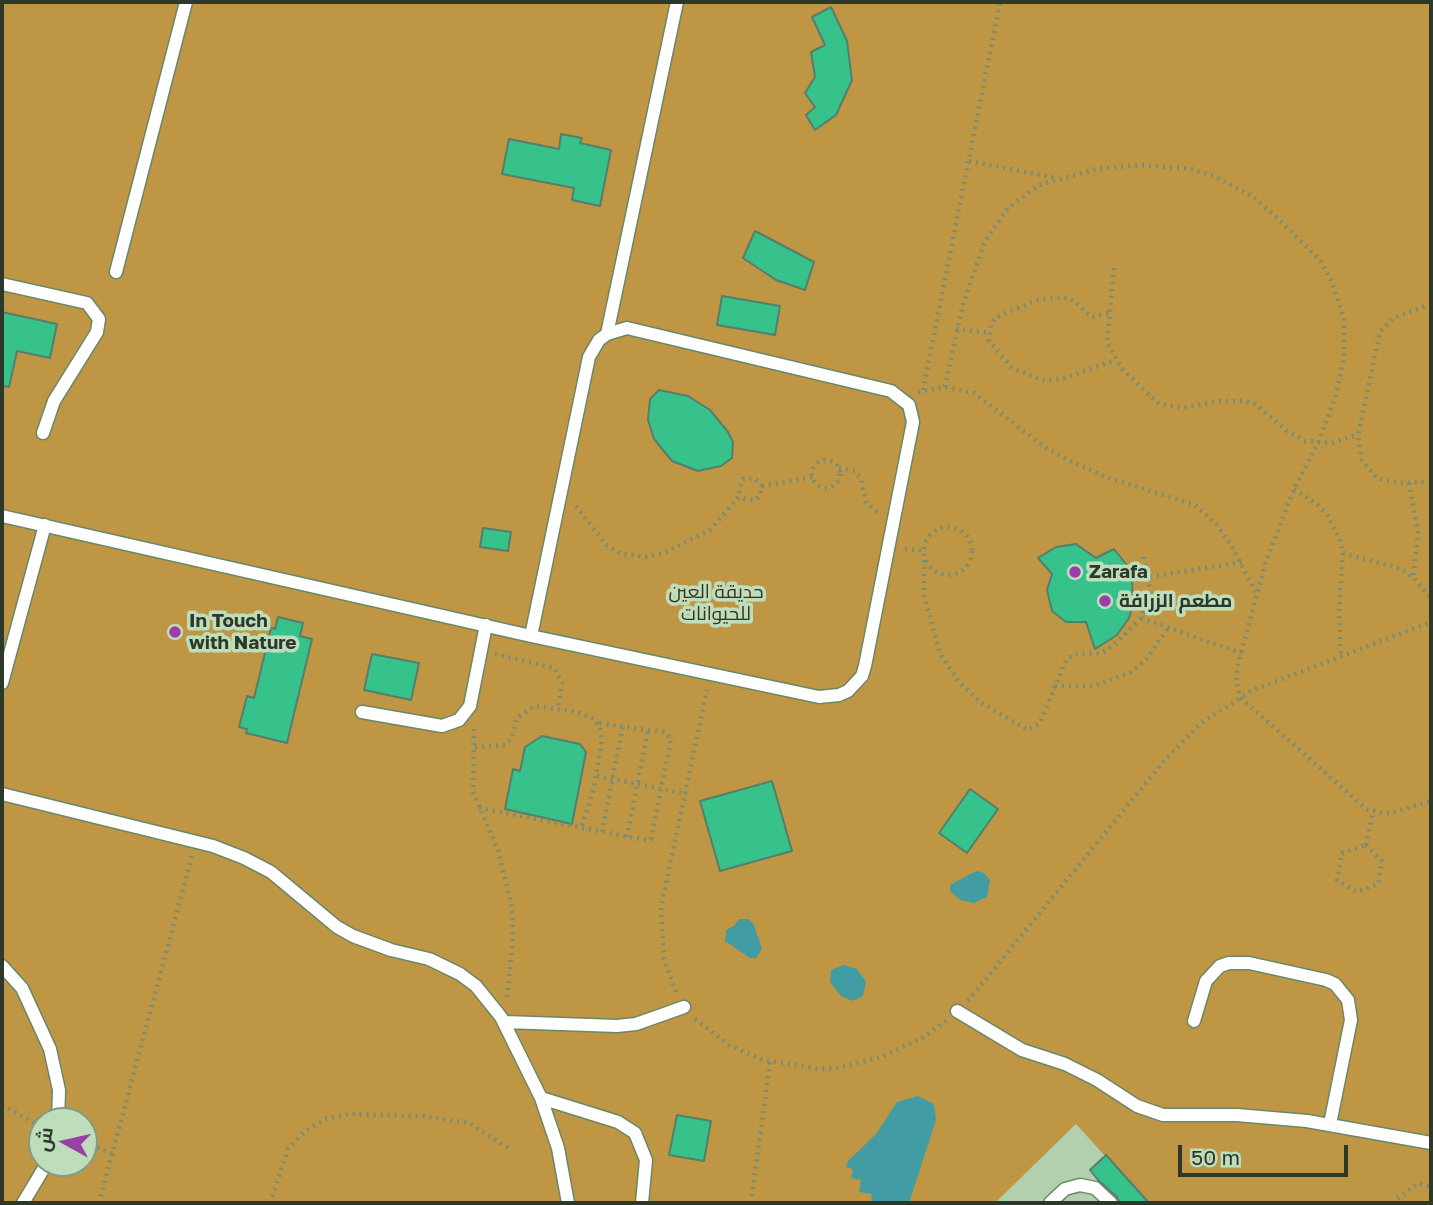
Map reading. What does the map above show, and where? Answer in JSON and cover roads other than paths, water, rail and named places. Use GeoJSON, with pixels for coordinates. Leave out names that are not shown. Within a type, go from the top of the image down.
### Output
{"type":"FeatureCollection","features":[{"type":"Feature","properties":{"kind":"lane"},"geometry":{"type":"LineString","coordinates":[[116,272],[186,2]]}},
{"type":"Feature","properties":{"kind":"lane"},"geometry":{"type":"LineString","coordinates":[[607,334],[677,2]]}},
{"type":"Feature","properties":{"kind":"lane"},"geometry":{"type":"LineString","coordinates":[[2,284],[87,303],[99,319],[97,332],[54,401],[43,433]]}},
{"type":"Feature","properties":{"kind":"lane"},"geometry":{"type":"LineString","coordinates":[[2,516],[531,636],[710,675],[820,697],[839,695],[856,684],[865,666],[913,422],[912,413],[904,399],[891,391],[637,329],[627,328],[607,334],[593,348],[589,358],[531,636]]}},
{"type":"Feature","properties":{"kind":"lane"},"geometry":{"type":"LineString","coordinates":[[2,683],[45,525]]}},
{"type":"Feature","properties":{"kind":"lane"},"geometry":{"type":"LineString","coordinates":[[362,712],[442,726],[459,720],[466,714],[472,697],[486,625]]}},
{"type":"Feature","properties":{"kind":"lane"},"geometry":{"type":"LineString","coordinates":[[2,794],[196,842],[244,858],[271,872],[337,927],[353,936],[429,959],[460,974],[476,986],[503,1019],[541,1098],[558,1147],[568,1203]]}},
{"type":"Feature","properties":{"kind":"lane"},"geometry":{"type":"LineString","coordinates":[[1194,1021],[1206,981],[1220,966],[1229,963],[1249,963],[1326,980],[1335,985],[1348,1000],[1351,1020],[1330,1124]]}},
{"type":"Feature","properties":{"kind":"lane"},"geometry":{"type":"LineString","coordinates":[[2,966],[22,988],[50,1049],[59,1090],[58,1107]]}},
{"type":"Feature","properties":{"kind":"lane"},"geometry":{"type":"LineString","coordinates":[[503,1019],[617,1026],[636,1024],[684,1007]]}},
{"type":"Feature","properties":{"kind":"lane"},"geometry":{"type":"LineString","coordinates":[[957,1011],[998,1037],[1065,1064],[1137,1105],[1163,1115],[1270,1117],[1330,1124],[1431,1143]]}},
{"type":"Feature","properties":{"kind":"lane"},"geometry":{"type":"LineString","coordinates":[[541,1098],[618,1122],[635,1133],[646,1160],[642,1203]]}},
{"type":"Feature","properties":{"kind":"lane"},"geometry":{"type":"LineString","coordinates":[[23,1203],[39,1177]]}},
{"type":"Feature","properties":{"kind":"lane"},"geometry":{"type":"LineString","coordinates":[[1050,1203],[1065,1189],[1080,1185],[1095,1188],[1111,1203]]}},
{"type":"Feature","properties":{"kind":"water"},"geometry":{"type":"Polygon","coordinates":[[[976,871],[984,873],[990,880],[987,897],[974,903],[960,900],[950,891],[950,885],[976,871]]]}},
{"type":"Feature","properties":{"kind":"water"},"geometry":{"type":"Polygon","coordinates":[[[739,919],[749,919],[754,925],[762,949],[756,958],[750,958],[725,941],[726,930],[734,926],[739,919]]]}},
{"type":"Feature","properties":{"kind":"water"},"geometry":{"type":"Polygon","coordinates":[[[844,965],[857,969],[866,982],[863,996],[853,1001],[841,996],[830,982],[831,970],[844,965]]]}},
{"type":"Feature","properties":{"kind":"water"},"geometry":{"type":"Polygon","coordinates":[[[918,1096],[934,1104],[936,1120],[909,1203],[871,1203],[872,1194],[859,1192],[861,1180],[851,1178],[853,1169],[846,1167],[848,1161],[876,1134],[897,1102],[918,1096]]]}},
{"type":"Feature","properties":{"kind":"place","name":"Zarafa"},"geometry":{"type":"Point","coordinates":[1075,572]}},
{"type":"Feature","properties":{"kind":"place","name":"مطعم الزرافة"},"geometry":{"type":"Point","coordinates":[1105,601]}},
{"type":"Feature","properties":{"kind":"place","name":"In Touch with Nature"},"geometry":{"type":"Point","coordinates":[175,632]}},
{"type":"Feature","properties":{"kind":"park label","name":"حديقة العين للحيوانات"},"geometry":{"type":"Point","coordinates":[716,603]}}]}
